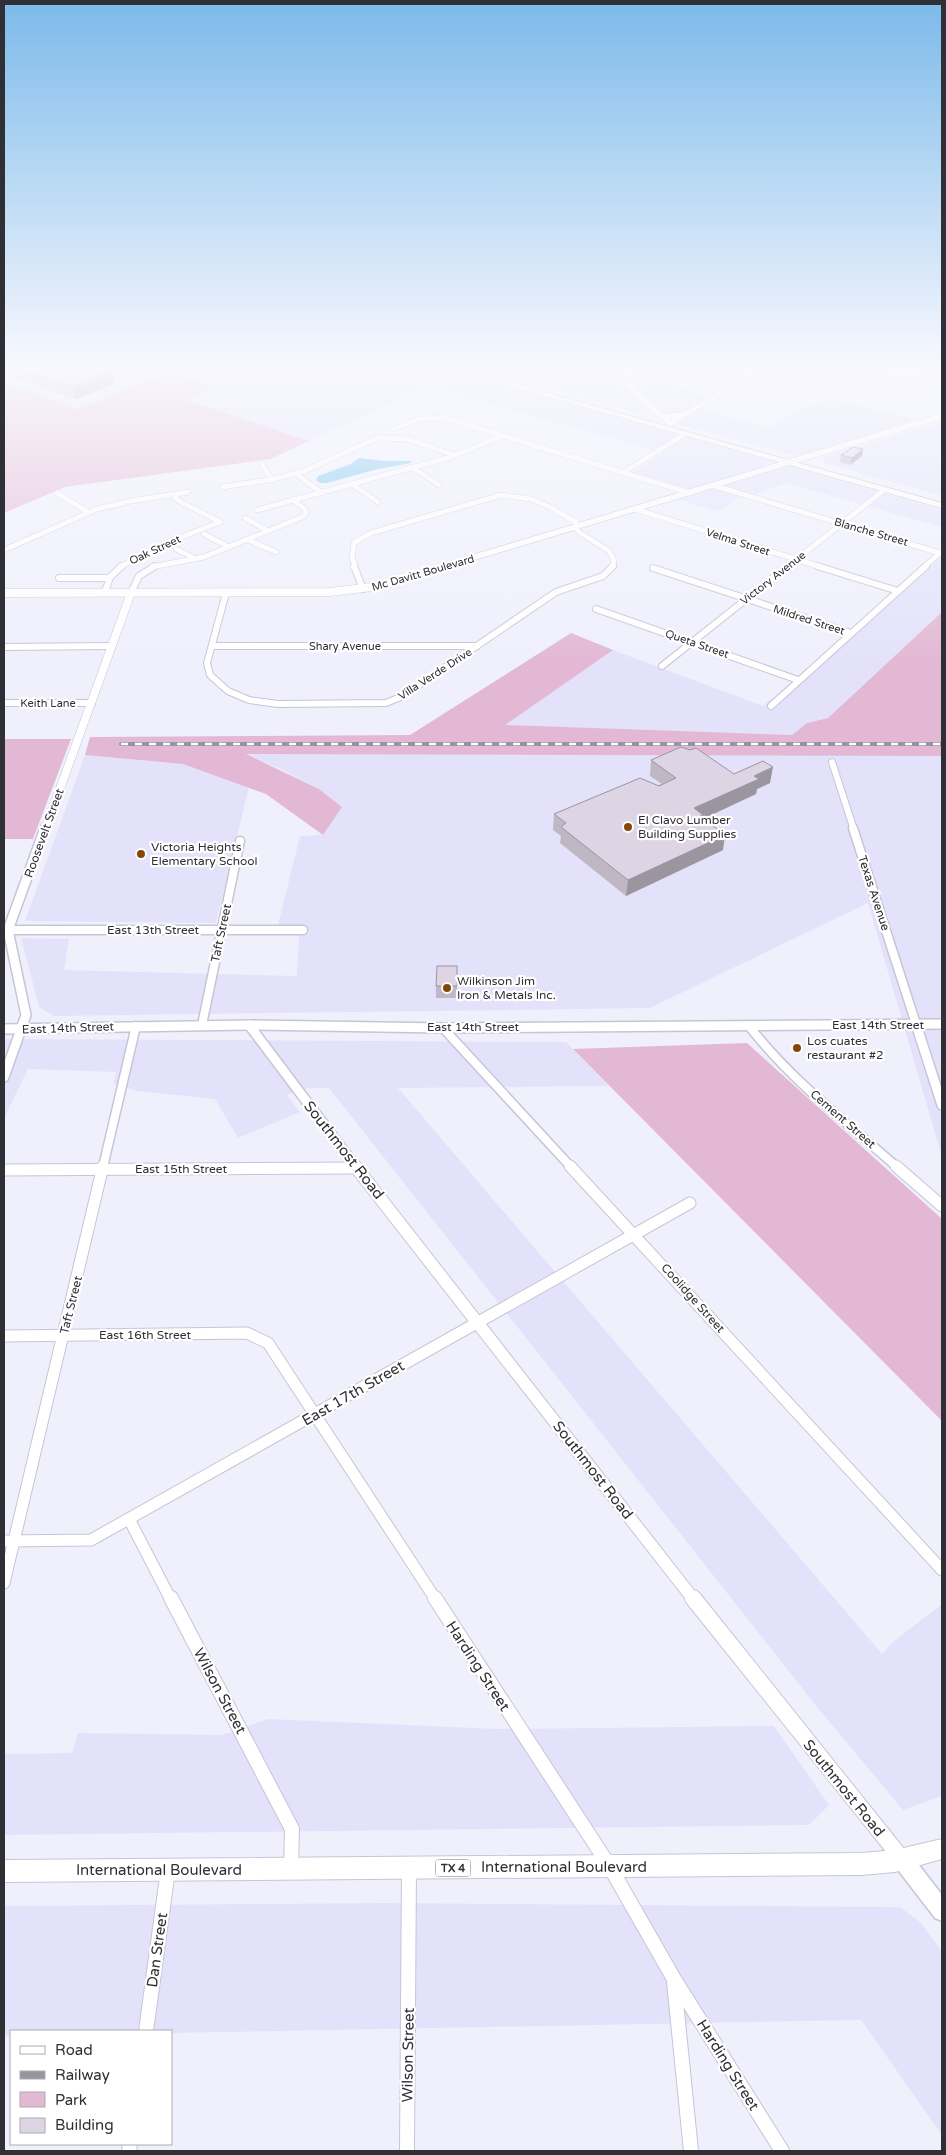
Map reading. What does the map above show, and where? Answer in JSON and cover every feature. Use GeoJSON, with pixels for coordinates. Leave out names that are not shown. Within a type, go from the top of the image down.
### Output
{"type":"FeatureCollection","features":[{"type":"Feature","properties":{"kind":"main road"},"geometry":{"type":"LineString","coordinates":[[788,463],[942,506]]}},
{"type":"Feature","properties":{"kind":"main road"},"geometry":{"type":"LineString","coordinates":[[807,463],[942,500]]}},
{"type":"Feature","properties":{"kind":"main road","name":"International Boulevard"},"geometry":{"type":"LineString","coordinates":[[4,1871],[862,1864],[902,1859],[942,1849]]}},
{"type":"Feature","properties":{"kind":"main road","name":"Southmost Road"},"geometry":{"type":"LineString","coordinates":[[902,1859],[942,1911]]}},
{"type":"Feature","properties":{"kind":"street"},"geometry":{"type":"LineString","coordinates":[[222,487],[272,480],[296,474],[325,463]]}},
{"type":"Feature","properties":{"kind":"street"},"geometry":{"type":"LineString","coordinates":[[257,510],[433,463]]}},
{"type":"Feature","properties":{"kind":"street"},"geometry":{"type":"LineString","coordinates":[[592,463],[690,493]]}},
{"type":"Feature","properties":{"kind":"street"},"geometry":{"type":"LineString","coordinates":[[624,472],[639,463]]}},
{"type":"Feature","properties":{"kind":"street","name":"Mc Davitt Boulevard"},"geometry":{"type":"LineString","coordinates":[[4,593],[330,592],[363,589],[426,573],[788,463]]}},
{"type":"Feature","properties":{"kind":"street"},"geometry":{"type":"LineString","coordinates":[[262,464],[272,480]]}},
{"type":"Feature","properties":{"kind":"street"},"geometry":{"type":"LineString","coordinates":[[414,468],[439,485]]}},
{"type":"Feature","properties":{"kind":"street"},"geometry":{"type":"LineString","coordinates":[[296,474],[322,493]]}},
{"type":"Feature","properties":{"kind":"street"},"geometry":{"type":"LineString","coordinates":[[352,484],[378,502]]}},
{"type":"Feature","properties":{"kind":"street","name":"Blanche Street"},"geometry":{"type":"LineString","coordinates":[[715,486],[941,552]]}},
{"type":"Feature","properties":{"kind":"street","name":"Victory Avenue"},"geometry":{"type":"LineString","coordinates":[[662,666],[884,490]]}},
{"type":"Feature","properties":{"kind":"street"},"geometry":{"type":"LineString","coordinates":[[4,550],[88,512],[131,501],[188,492]]}},
{"type":"Feature","properties":{"kind":"street"},"geometry":{"type":"LineString","coordinates":[[57,493],[88,512]]}},
{"type":"Feature","properties":{"kind":"street"},"geometry":{"type":"LineString","coordinates":[[173,494],[179,501],[220,522]]}},
{"type":"Feature","properties":{"kind":"street"},"geometry":{"type":"LineString","coordinates":[[363,589],[353,567],[355,564],[352,559],[354,543],[371,532],[510,495],[551,506],[576,522],[576,528]]}},
{"type":"Feature","properties":{"kind":"street"},"geometry":{"type":"LineString","coordinates":[[131,593],[139,576],[158,557],[196,559],[248,540],[306,514],[305,510],[293,500]]}},
{"type":"Feature","properties":{"kind":"street","name":"Velma Street"},"geometry":{"type":"LineString","coordinates":[[635,509],[898,591]]}},
{"type":"Feature","properties":{"kind":"street"},"geometry":{"type":"LineString","coordinates":[[245,518],[268,531]]}},
{"type":"Feature","properties":{"kind":"street","name":"Oak Street"},"geometry":{"type":"LineString","coordinates":[[109,578],[114,572],[129,562],[158,557],[220,522]]}},
{"type":"Feature","properties":{"kind":"street","name":"Villa Verde Drive"},"geometry":{"type":"LineString","coordinates":[[226,593],[207,663],[210,675],[228,691],[249,700],[278,704],[386,703],[403,696],[556,592],[603,576],[609,571],[614,561],[612,555],[576,528]]}},
{"type":"Feature","properties":{"kind":"street"},"geometry":{"type":"LineString","coordinates":[[204,534],[229,547]]}},
{"type":"Feature","properties":{"kind":"street"},"geometry":{"type":"LineString","coordinates":[[248,540],[276,552]]}},
{"type":"Feature","properties":{"kind":"street"},"geometry":{"type":"LineString","coordinates":[[176,549],[196,559]]}},
{"type":"Feature","properties":{"kind":"street"},"geometry":{"type":"LineString","coordinates":[[771,706],[941,552]]}},
{"type":"Feature","properties":{"kind":"street","name":"Mildred Street"},"geometry":{"type":"LineString","coordinates":[[653,568],[850,633]]}},
{"type":"Feature","properties":{"kind":"street"},"geometry":{"type":"LineString","coordinates":[[59,578],[109,578]]}},
{"type":"Feature","properties":{"kind":"street"},"geometry":{"type":"LineString","coordinates":[[105,592],[106,582],[109,578]]}},
{"type":"Feature","properties":{"kind":"street","name":"Roosevelt Street"},"geometry":{"type":"LineString","coordinates":[[6,930],[92,703],[131,593]]}},
{"type":"Feature","properties":{"kind":"street","name":"Queta Street"},"geometry":{"type":"LineString","coordinates":[[596,609],[798,680]]}},
{"type":"Feature","properties":{"kind":"street"},"geometry":{"type":"LineString","coordinates":[[4,647],[111,646]]}},
{"type":"Feature","properties":{"kind":"street","name":"Shary Avenue"},"geometry":{"type":"LineString","coordinates":[[212,646],[478,646]]}},
{"type":"Feature","properties":{"kind":"street","name":"Keith Lane"},"geometry":{"type":"LineString","coordinates":[[4,704],[92,703]]}},
{"type":"Feature","properties":{"kind":"street","name":"Texas Avenue"},"geometry":{"type":"LineString","coordinates":[[832,762],[916,1024]]}},
{"type":"Feature","properties":{"kind":"street","name":"Taft Street"},"geometry":{"type":"LineString","coordinates":[[202,1025],[240,841]]}},
{"type":"Feature","properties":{"kind":"street"},"geometry":{"type":"LineString","coordinates":[[4,1077],[26,1015],[6,930]]}},
{"type":"Feature","properties":{"kind":"street","name":"East 13th Street"},"geometry":{"type":"LineString","coordinates":[[6,930],[303,930]]}},
{"type":"Feature","properties":{"kind":"street"},"geometry":{"type":"LineString","coordinates":[[916,1024],[942,1105]]}},
{"type":"Feature","properties":{"kind":"street","name":"East 14th Street"},"geometry":{"type":"LineString","coordinates":[[4,1029],[202,1025],[443,1028],[942,1024]]}},
{"type":"Feature","properties":{"kind":"street","name":"Southmost Road"},"geometry":{"type":"LineString","coordinates":[[249,1025],[357,1168],[708,1618],[902,1859]]}},
{"type":"Feature","properties":{"kind":"street","name":"Taft Street"},"geometry":{"type":"LineString","coordinates":[[4,1583],[9,1541],[63,1335],[136,1026]]}},
{"type":"Feature","properties":{"kind":"street","name":"Cement Street"},"geometry":{"type":"LineString","coordinates":[[749,1026],[770,1053],[800,1082],[942,1206]]}},
{"type":"Feature","properties":{"kind":"street","name":"Coolidge Street"},"geometry":{"type":"LineString","coordinates":[[443,1028],[942,1570]]}},
{"type":"Feature","properties":{"kind":"street","name":"East 15th Street"},"geometry":{"type":"LineString","coordinates":[[4,1170],[357,1168]]}},
{"type":"Feature","properties":{"kind":"street","name":"East 17th Street"},"geometry":{"type":"LineString","coordinates":[[9,1541],[92,1540],[635,1235],[690,1202]]}},
{"type":"Feature","properties":{"kind":"street","name":"East 16th Street"},"geometry":{"type":"LineString","coordinates":[[4,1336],[247,1333],[268,1343],[277,1356]]}},
{"type":"Feature","properties":{"kind":"street","name":"Harding Street"},"geometry":{"type":"LineString","coordinates":[[277,1356],[610,1867],[674,1979],[782,2151]]}},
{"type":"Feature","properties":{"kind":"street","name":"Wilson Street"},"geometry":{"type":"LineString","coordinates":[[129,1519],[292,1829],[291,1869]]}},
{"type":"Feature","properties":{"kind":"street","name":"Wilson Street"},"geometry":{"type":"LineString","coordinates":[[407,2151],[409,1868]]}},
{"type":"Feature","properties":{"kind":"street","name":"Dan Street"},"geometry":{"type":"LineString","coordinates":[[146,2030],[168,1870]]}},
{"type":"Feature","properties":{"kind":"street","name":"Harding Street"},"geometry":{"type":"LineString","coordinates":[[674,1979],[690,2151]]}},
{"type":"Feature","properties":{"kind":"shaded area"},"geometry":{"type":"Polygon","coordinates":[[[648,463],[769,463],[682,492],[627,476],[648,463]]]}},
{"type":"Feature","properties":{"kind":"shaded area"},"geometry":{"type":"Polygon","coordinates":[[[825,463],[942,463],[942,496],[825,463]]]}},
{"type":"Feature","properties":{"kind":"shaded area"},"geometry":{"type":"Polygon","coordinates":[[[788,466],[942,510],[942,527],[786,483],[754,495],[744,493],[718,512],[677,499],[788,466]]]}},
{"type":"Feature","properties":{"kind":"shaded area"},"geometry":{"type":"Polygon","coordinates":[[[942,556],[942,612],[828,718],[807,723],[792,735],[504,725],[613,650],[763,706],[942,556]]]}},
{"type":"Feature","properties":{"kind":"shaded area"},"geometry":{"type":"Polygon","coordinates":[[[574,752],[942,756],[942,1157],[868,903],[650,1008],[54,1016],[39,1007],[21,938],[69,939],[64,970],[297,976],[301,925],[278,925],[300,836],[323,835],[342,807],[319,789],[279,768],[244,754],[574,752]]]}},
{"type":"Feature","properties":{"kind":"shaded area","name":"Victoria Heights Elementary School"},"geometry":{"type":"Polygon","coordinates":[[[85,755],[183,764],[249,787],[216,923],[25,921],[85,755]]]}},
{"type":"Feature","properties":{"kind":"shaded area"},"geometry":{"type":"Polygon","coordinates":[[[4,1039],[566,1042],[609,1086],[398,1088],[882,1654],[893,1642],[942,1604],[942,1796],[903,1810],[817,1707],[329,1088],[307,1088],[287,1095],[300,1112],[238,1138],[215,1099],[137,1091],[114,1084],[116,1072],[28,1069],[4,1118],[4,1039]]]}},
{"type":"Feature","properties":{"kind":"shaded area"},"geometry":{"type":"Polygon","coordinates":[[[268,1719],[498,1729],[774,1726],[829,1805],[809,1825],[4,1835],[4,1754],[72,1753],[78,1733],[222,1735],[268,1719]]]}},
{"type":"Feature","properties":{"kind":"shaded area"},"geometry":{"type":"Polygon","coordinates":[[[385,1903],[900,1907],[920,1922],[942,1951],[942,2135],[861,2020],[172,2033],[172,2030],[10,2030],[10,2035],[4,2036],[4,1906],[385,1903]]]}},
{"type":"Feature","properties":{"kind":"green space"},"geometry":{"type":"Polygon","coordinates":[[[4,463],[244,463],[65,487],[4,513],[4,463]]]}},
{"type":"Feature","properties":{"kind":"green space"},"geometry":{"type":"Polygon","coordinates":[[[942,612],[942,756],[246,754],[319,789],[342,807],[323,835],[266,794],[183,764],[85,755],[90,737],[410,735],[571,633],[613,650],[505,725],[792,735],[807,723],[828,718],[942,612]]]}},
{"type":"Feature","properties":{"kind":"green space"},"geometry":{"type":"Polygon","coordinates":[[[4,739],[71,739],[33,839],[4,839],[4,739]]]}},
{"type":"Feature","properties":{"kind":"green space"},"geometry":{"type":"Polygon","coordinates":[[[747,1043],[942,1219],[942,1421],[573,1049],[747,1043]]]}},
{"type":"Feature","properties":{"kind":"water"},"geometry":{"type":"Polygon","coordinates":[[[411,463],[378,469],[327,483],[320,483],[316,480],[318,476],[351,464],[411,463]]]}},
{"type":"Feature","properties":{"kind":"building","name":"El Clavo Lumber Building Supplies"},"geometry":{"type":"Polygon","coordinates":[[[681,747],[690,750],[696,748],[734,774],[763,761],[773,767],[754,776],[759,779],[694,808],[703,815],[700,816],[725,835],[628,880],[561,827],[566,823],[554,814],[640,778],[659,786],[676,778],[651,760],[681,747]]]}},
{"type":"Feature","properties":{"kind":"building"},"geometry":{"type":"Polygon","coordinates":[[[437,966],[457,966],[457,986],[436,986],[437,966]]]}},
{"type":"Feature","properties":{"kind":"railway"},"geometry":{"type":"LineString","coordinates":[[121,744],[942,744]]}},
{"type":"Feature","properties":{"kind":"place","name":"El Clavo Lumber Building Supplies"},"geometry":{"type":"Point","coordinates":[628,827]}},
{"type":"Feature","properties":{"kind":"place","name":"Victoria Heights Elementary School"},"geometry":{"type":"Point","coordinates":[141,854]}},
{"type":"Feature","properties":{"kind":"place","name":"Wilkinson Jim Iron & Metals Inc."},"geometry":{"type":"Point","coordinates":[447,988]}},
{"type":"Feature","properties":{"kind":"place","name":"Los cuates restaurant #2"},"geometry":{"type":"Point","coordinates":[797,1048]}}]}
